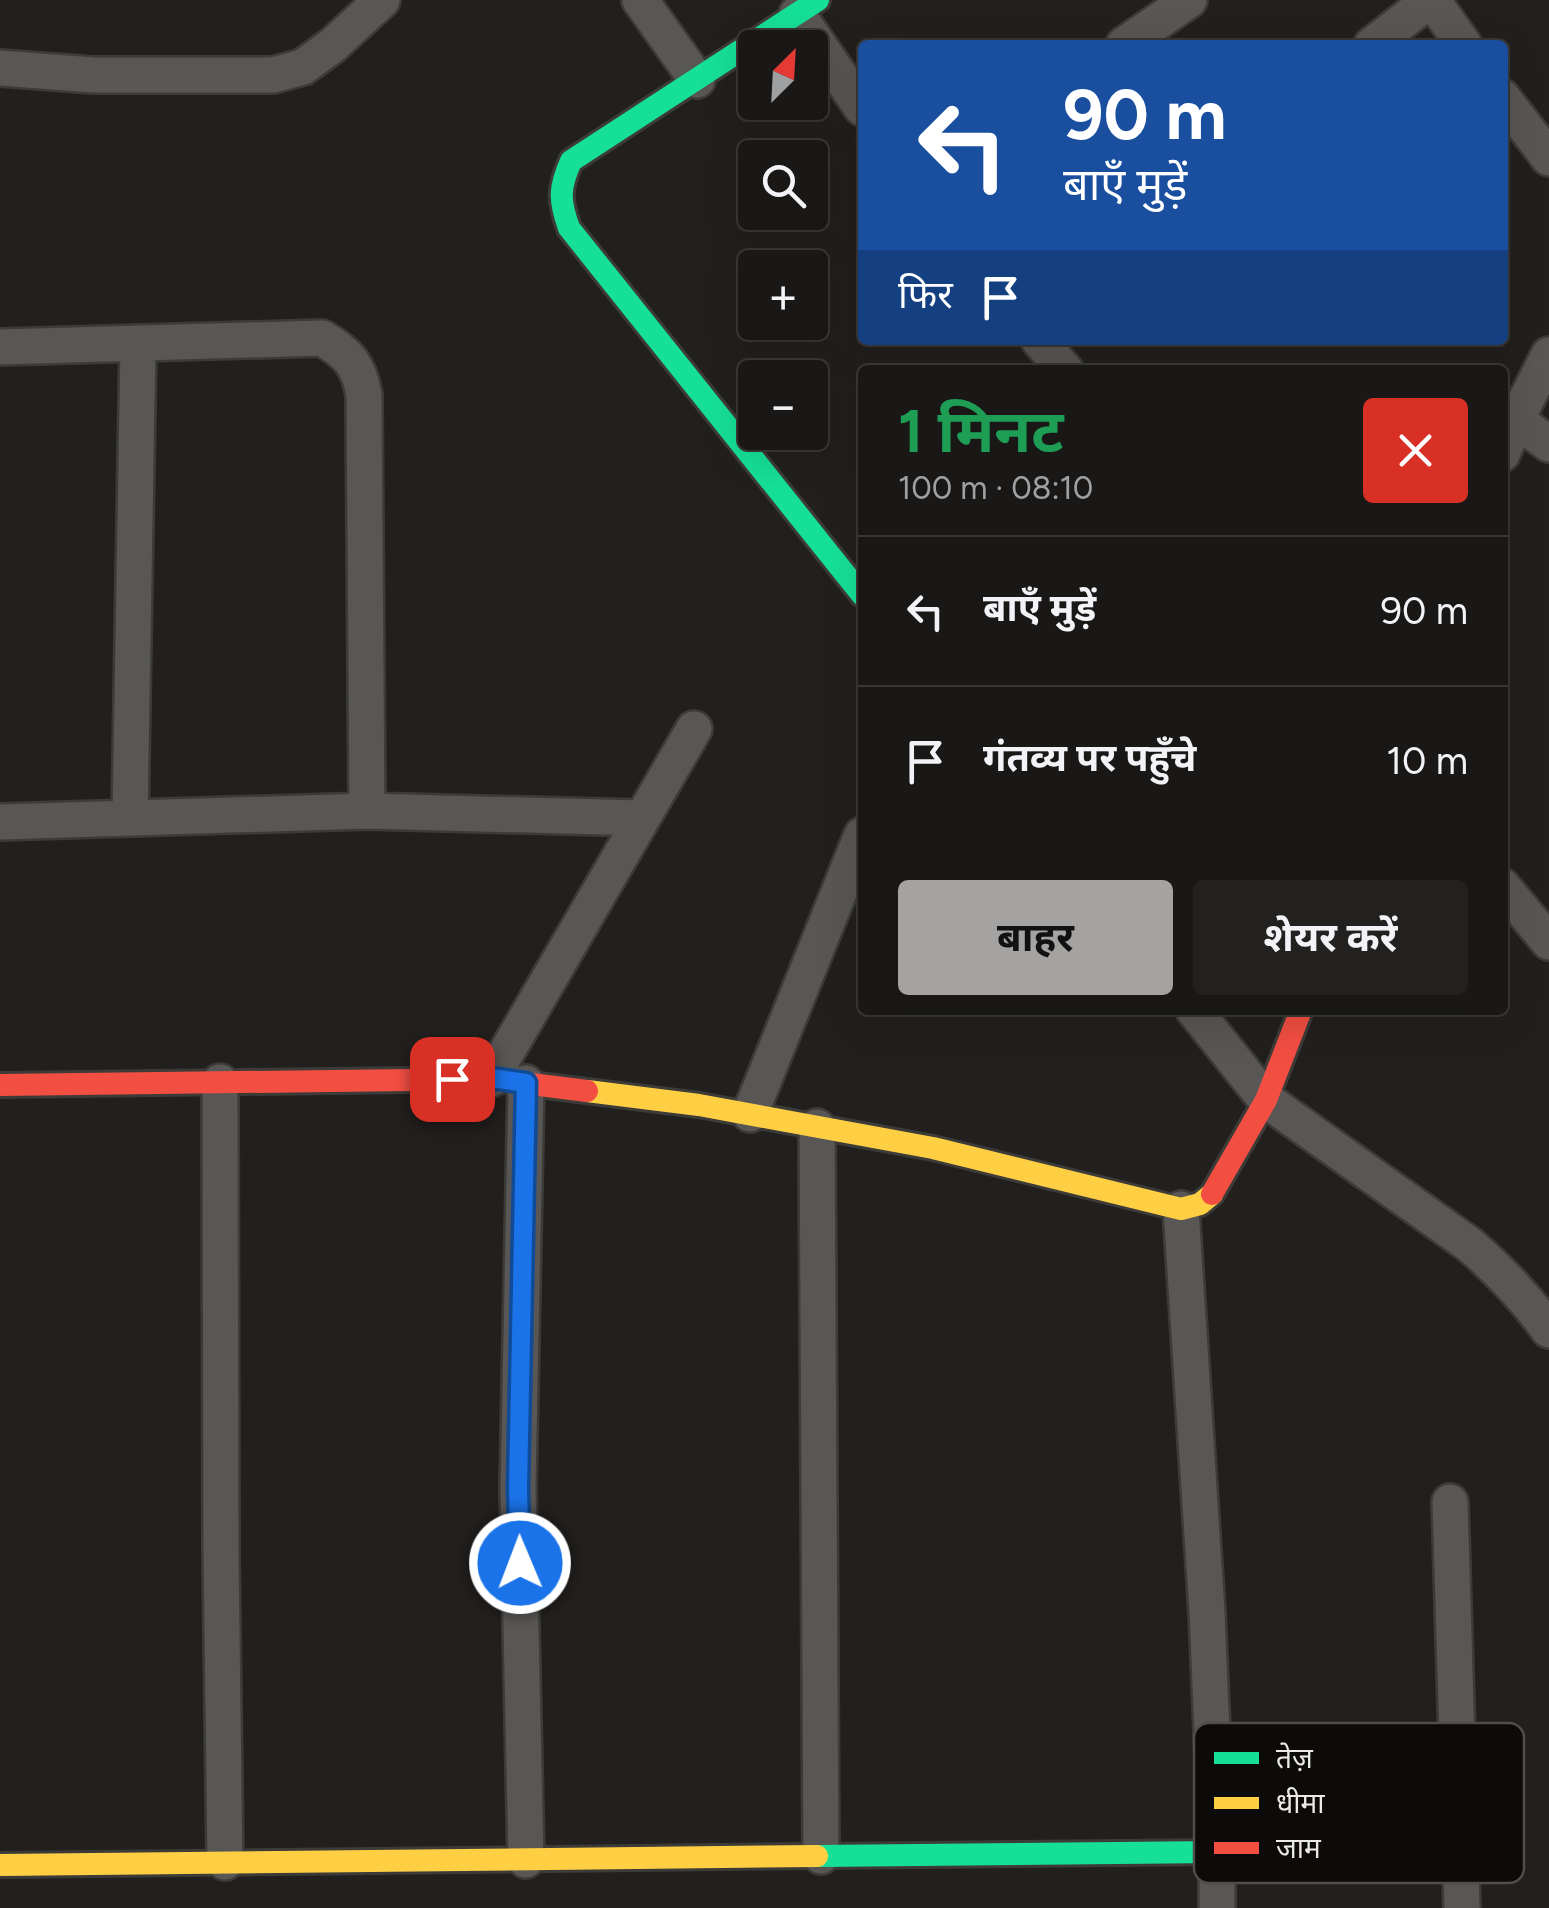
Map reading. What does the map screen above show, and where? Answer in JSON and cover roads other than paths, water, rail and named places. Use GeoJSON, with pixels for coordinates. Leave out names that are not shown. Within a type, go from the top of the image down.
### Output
{"type":"FeatureCollection","features":[{"type":"Feature","properties":{"kind":"street"},"geometry":{"type":"LineString","coordinates":[[0,68],[93,75],[273,75],[304,67],[382,0]]}},
{"type":"Feature","properties":{"kind":"street"},"geometry":{"type":"LineString","coordinates":[[640,0],[697,80]]}},
{"type":"Feature","properties":{"kind":"street"},"geometry":{"type":"LineString","coordinates":[[1131,40],[1189,0]]}},
{"type":"Feature","properties":{"kind":"street"},"geometry":{"type":"LineString","coordinates":[[1379,40],[1431,0],[1460,40]]}},
{"type":"Feature","properties":{"kind":"street"},"geometry":{"type":"LineString","coordinates":[[858,101],[807,7],[572,160],[562,180],[559,203],[569,228],[858,591]]}},
{"type":"Feature","properties":{"kind":"street"},"geometry":{"type":"LineString","coordinates":[[1508,105],[1549,158]]}},
{"type":"Feature","properties":{"kind":"street"},"geometry":{"type":"LineString","coordinates":[[0,347],[322,338],[342,350],[361,373],[367,811]]}},
{"type":"Feature","properties":{"kind":"street"},"geometry":{"type":"LineString","coordinates":[[130,818],[138,343]]}},
{"type":"Feature","properties":{"kind":"street"},"geometry":{"type":"LineString","coordinates":[[1043,345],[1061,365]]}},
{"type":"Feature","properties":{"kind":"street"},"geometry":{"type":"LineString","coordinates":[[1508,439],[1549,354]]}},
{"type":"Feature","properties":{"kind":"street"},"geometry":{"type":"LineString","coordinates":[[1516,420],[1549,444]]}},
{"type":"Feature","properties":{"kind":"street"},"geometry":{"type":"LineString","coordinates":[[491,1078],[694,729]]}},
{"type":"Feature","properties":{"kind":"street"},"geometry":{"type":"LineString","coordinates":[[0,822],[367,811],[642,818]]}},
{"type":"Feature","properties":{"kind":"street"},"geometry":{"type":"LineString","coordinates":[[750,1114],[858,844]]}},
{"type":"Feature","properties":{"kind":"street"},"geometry":{"type":"LineString","coordinates":[[1508,893],[1549,942]]}},
{"type":"Feature","properties":{"kind":"street"},"geometry":{"type":"LineString","coordinates":[[1198,1015],[1266,1100],[1470,1245],[1498,1270],[1549,1330]]}},
{"type":"Feature","properties":{"kind":"street"},"geometry":{"type":"LineString","coordinates":[[0,1084],[491,1078],[699,1105],[818,1126],[933,1148],[1181,1208],[1200,1204],[1215,1192],[1266,1100],[1298,1015]]}},
{"type":"Feature","properties":{"kind":"street"},"geometry":{"type":"LineString","coordinates":[[220,1082],[224,1862]]}},
{"type":"Feature","properties":{"kind":"street"},"geometry":{"type":"LineString","coordinates":[[526,1083],[518,1488],[526,1860]]}},
{"type":"Feature","properties":{"kind":"street"},"geometry":{"type":"LineString","coordinates":[[818,1126],[822,1856]]}},
{"type":"Feature","properties":{"kind":"street"},"geometry":{"type":"LineString","coordinates":[[1181,1208],[1213,1723]]}},
{"type":"Feature","properties":{"kind":"street"},"geometry":{"type":"LineString","coordinates":[[1450,1502],[1457,1723]]}},
{"type":"Feature","properties":{"kind":"street"},"geometry":{"type":"LineString","coordinates":[[0,1865],[1194,1852]]}},
{"type":"Feature","properties":{"kind":"street"},"geometry":{"type":"LineString","coordinates":[[1217,1883],[1217,1908]]}},
{"type":"Feature","properties":{"kind":"street"},"geometry":{"type":"LineString","coordinates":[[1461,1883],[1462,1908]]}}]}
